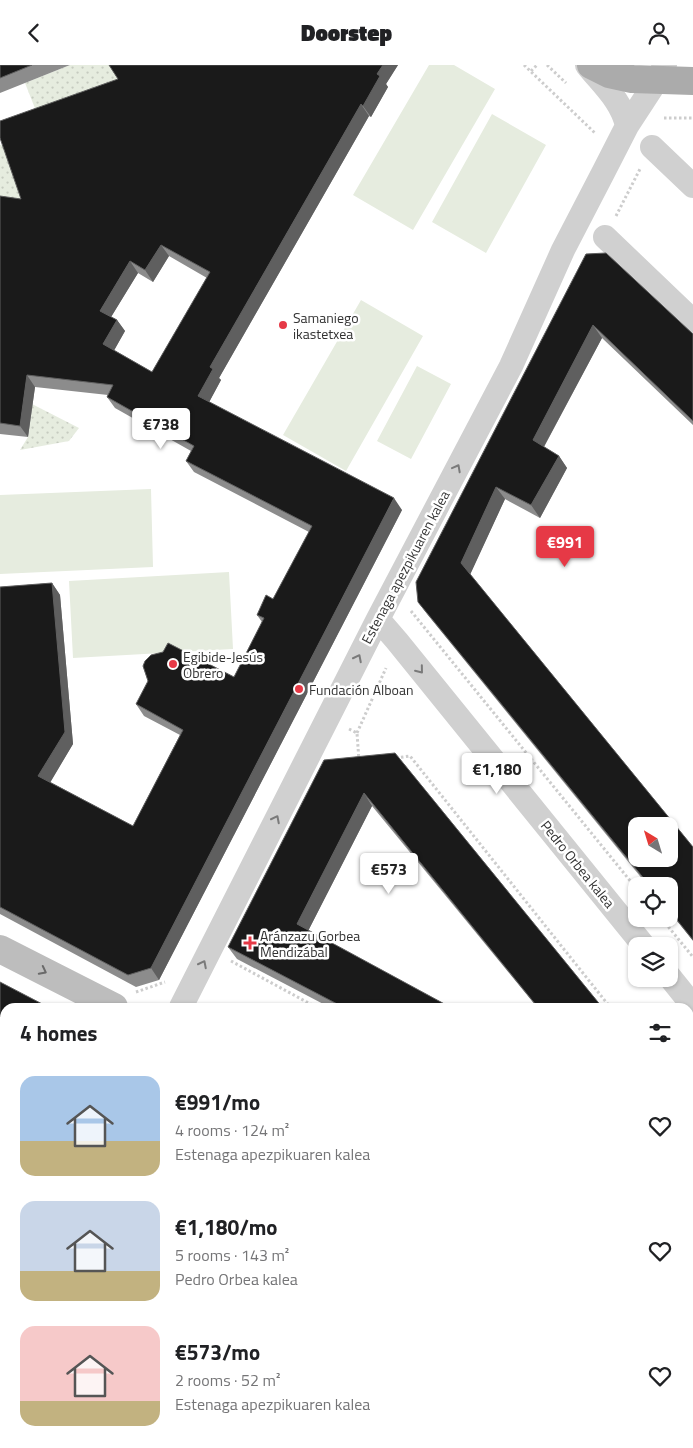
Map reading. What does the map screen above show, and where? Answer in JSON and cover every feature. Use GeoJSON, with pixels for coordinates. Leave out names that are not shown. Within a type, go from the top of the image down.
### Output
{"type":"FeatureCollection","features":[{"type":"Feature","properties":{"kind":"main road"},"geometry":{"type":"LineString","coordinates":[[591,65],[609,73],[632,79],[675,77]]}},
{"type":"Feature","properties":{"kind":"main road"},"geometry":{"type":"LineString","coordinates":[[0,949],[106,1003]]}},
{"type":"Feature","properties":{"kind":"street"},"geometry":{"type":"LineString","coordinates":[[587,65],[620,106],[625,115],[627,125]]}},
{"type":"Feature","properties":{"kind":"street","name":"Estenaga apezpikuaren kalea"},"geometry":{"type":"LineString","coordinates":[[183,1003],[378,619],[511,366],[563,250],[627,125],[675,77]]}},
{"type":"Feature","properties":{"kind":"street"},"geometry":{"type":"LineString","coordinates":[[652,147],[693,186]]}},
{"type":"Feature","properties":{"kind":"street"},"geometry":{"type":"LineString","coordinates":[[605,237],[693,321]]}},
{"type":"Feature","properties":{"kind":"street","name":"Pedro Orbea kalea"},"geometry":{"type":"LineString","coordinates":[[378,619],[637,937]]}},
{"type":"Feature","properties":{"kind":"street"},"geometry":{"type":"LineString","coordinates":[[677,987],[691,1003]]}},
{"type":"Feature","properties":{"kind":"path"},"geometry":{"type":"LineString","coordinates":[[524,65],[600,137]]}},
{"type":"Feature","properties":{"kind":"path"},"geometry":{"type":"LineString","coordinates":[[531,71],[536,65]]}},
{"type":"Feature","properties":{"kind":"path"},"geometry":{"type":"LineString","coordinates":[[605,237],[652,147],[675,77]]}},
{"type":"Feature","properties":{"kind":"path"},"geometry":{"type":"LineString","coordinates":[[407,605],[628,877]]}},
{"type":"Feature","properties":{"kind":"path"},"geometry":{"type":"LineString","coordinates":[[357,733],[397,641],[412,612]]}},
{"type":"Feature","properties":{"kind":"path"},"geometry":{"type":"LineString","coordinates":[[393,758],[410,756],[607,1003]]}},
{"type":"Feature","properties":{"kind":"path"},"geometry":{"type":"LineString","coordinates":[[350,762],[368,760]]}},
{"type":"Feature","properties":{"kind":"path"},"geometry":{"type":"LineString","coordinates":[[669,927],[693,957]]}},
{"type":"Feature","properties":{"kind":"path"},"geometry":{"type":"LineString","coordinates":[[231,961],[309,1003]]}},
{"type":"Feature","properties":{"kind":"shaded area"},"geometry":{"type":"Polygon","coordinates":[[[70,65],[110,65],[126,91],[40,121],[25,83],[70,65]]]}},
{"type":"Feature","properties":{"kind":"shaded area"},"geometry":{"type":"Polygon","coordinates":[[[429,65],[454,65],[495,89],[413,230],[353,195],[429,65]]]}},
{"type":"Feature","properties":{"kind":"shaded area"},"geometry":{"type":"Polygon","coordinates":[[[492,114],[546,145],[486,253],[432,222],[492,114]]]}},
{"type":"Feature","properties":{"kind":"shaded area"},"geometry":{"type":"Polygon","coordinates":[[[6,144],[30,211],[0,207],[0,145],[6,144]]]}},
{"type":"Feature","properties":{"kind":"shaded area"},"geometry":{"type":"Polygon","coordinates":[[[361,300],[423,336],[346,471],[283,435],[361,300]]]}},
{"type":"Feature","properties":{"kind":"shaded area"},"geometry":{"type":"Polygon","coordinates":[[[417,366],[451,384],[411,459],[377,441],[417,366]]]}},
{"type":"Feature","properties":{"kind":"shaded area"},"geometry":{"type":"Polygon","coordinates":[[[32,404],[79,428],[69,441],[20,450],[28,437],[32,404]]]}},
{"type":"Feature","properties":{"kind":"shaded area"},"geometry":{"type":"Polygon","coordinates":[[[151,489],[153,567],[0,574],[0,495],[151,489]]]}},
{"type":"Feature","properties":{"kind":"shaded area"},"geometry":{"type":"Polygon","coordinates":[[[229,572],[233,649],[73,658],[69,581],[229,572]]]}},
{"type":"Feature","properties":{"kind":"building"},"geometry":{"type":"Polygon","coordinates":[[[0,65],[32,65],[0,78],[0,65]]]}},
{"type":"Feature","properties":{"kind":"building"},"geometry":{"type":"Polygon","coordinates":[[[109,65],[383,65],[377,74],[380,76],[363,106],[361,104],[210,367],[213,369],[198,396],[394,498],[151,968],[128,975],[0,907],[0,587],[52,583],[65,732],[38,776],[133,826],[183,730],[136,704],[148,681],[143,666],[145,661],[151,655],[163,652],[168,643],[234,677],[264,618],[257,615],[266,595],[273,599],[312,526],[186,461],[194,446],[107,397],[113,385],[27,375],[20,426],[0,423],[0,196],[21,199],[0,138],[0,121],[118,79],[109,65]],[[161,245],[145,270],[130,261],[100,311],[117,320],[103,344],[152,372],[210,272],[161,245]]]}},
{"type":"Feature","properties":{"kind":"building"},"geometry":{"type":"Polygon","coordinates":[[[606,253],[693,334],[693,421],[593,325],[533,440],[559,456],[531,505],[496,487],[461,563],[668,817],[628,817],[628,859],[418,602],[416,582],[586,254],[606,253]]]}},
{"type":"Feature","properties":{"kind":"building"},"geometry":{"type":"Polygon","coordinates":[[[395,753],[599,1003],[534,1003],[364,793],[297,924],[443,1003],[335,1003],[228,947],[324,760],[395,753]]]}},
{"type":"Feature","properties":{"kind":"building"},"geometry":{"type":"Polygon","coordinates":[[[678,829],[693,847],[693,940],[678,921],[678,877],[643,877],[634,867],[678,867],[678,829]]]}},
{"type":"Feature","properties":{"kind":"building"},"geometry":{"type":"Polygon","coordinates":[[[0,982],[40,1003],[0,1003],[0,982]]]}},
{"type":"Feature","properties":{"kind":"place","name":"Samaniego ikastetxea"},"geometry":{"type":"Point","coordinates":[283,325]}},
{"type":"Feature","properties":{"kind":"place","name":"Egibide-Jesús Obrero"},"geometry":{"type":"Point","coordinates":[173,664]}},
{"type":"Feature","properties":{"kind":"place","name":"Fundación Alboan"},"geometry":{"type":"Point","coordinates":[299,689]}},
{"type":"Feature","properties":{"kind":"place","name":"Aránzazu Gorbea Mendizábal"},"geometry":{"type":"Point","coordinates":[250,943]}}]}
